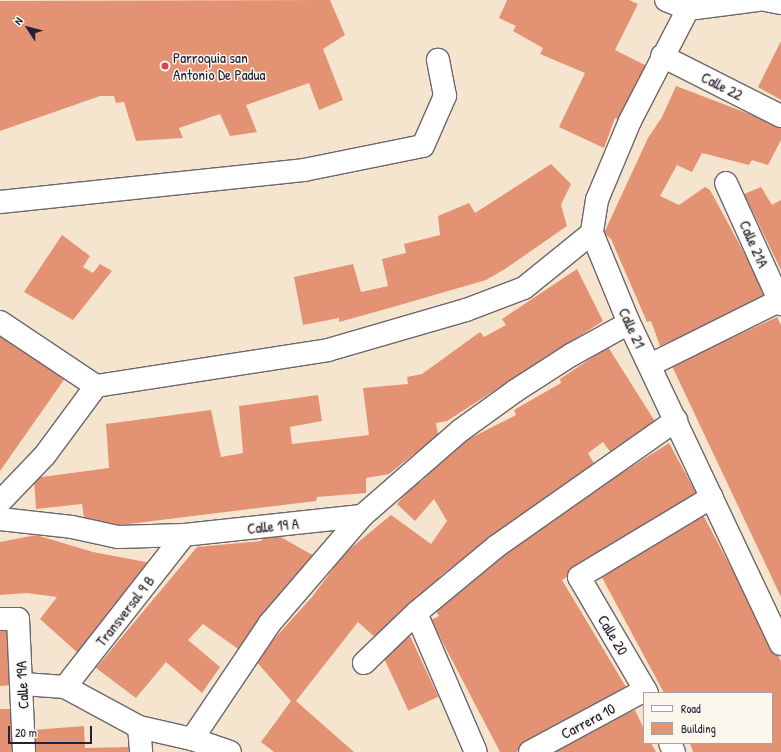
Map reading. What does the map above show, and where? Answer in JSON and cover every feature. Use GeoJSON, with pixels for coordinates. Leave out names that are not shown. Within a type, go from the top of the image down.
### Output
{"type":"FeatureCollection","features":[{"type":"Feature","properties":{"kind":"street"},"geometry":{"type":"LineString","coordinates":[[666,0],[688,9],[758,0]]}},
{"type":"Feature","properties":{"kind":"street"},"geometry":{"type":"LineString","coordinates":[[765,0],[781,3]]}},
{"type":"Feature","properties":{"kind":"street"},"geometry":{"type":"LineString","coordinates":[[0,322],[96,386],[328,350],[466,310],[524,288],[592,233],[597,200],[630,121],[662,56],[688,9]]}},
{"type":"Feature","properties":{"kind":"street","name":"Calle 22"},"geometry":{"type":"LineString","coordinates":[[662,56],[781,116]]}},
{"type":"Feature","properties":{"kind":"street"},"geometry":{"type":"LineString","coordinates":[[0,202],[304,170],[423,146],[445,96],[438,60]]}},
{"type":"Feature","properties":{"kind":"street","name":"Calle 21A"},"geometry":{"type":"LineString","coordinates":[[726,183],[780,302]]}},
{"type":"Feature","properties":{"kind":"street","name":"Calle 21"},"geometry":{"type":"LineString","coordinates":[[592,233],[628,323],[650,364],[781,644]]}},
{"type":"Feature","properties":{"kind":"street"},"geometry":{"type":"LineString","coordinates":[[650,364],[780,302]]}},
{"type":"Feature","properties":{"kind":"street"},"geometry":{"type":"LineString","coordinates":[[192,739],[270,623],[362,516],[461,430],[515,391],[571,355],[628,323]]}},
{"type":"Feature","properties":{"kind":"street"},"geometry":{"type":"LineString","coordinates":[[0,502],[45,455],[96,386]]}},
{"type":"Feature","properties":{"kind":"street"},"geometry":{"type":"LineString","coordinates":[[364,663],[416,613],[497,546],[676,420]]}},
{"type":"Feature","properties":{"kind":"street","name":"Calle 20"},"geometry":{"type":"LineString","coordinates":[[646,691],[579,577],[712,497]]}},
{"type":"Feature","properties":{"kind":"street","name":"Calle 19 A"},"geometry":{"type":"LineString","coordinates":[[0,519],[72,527],[118,537],[184,535],[362,516]]}},
{"type":"Feature","properties":{"kind":"street","name":"Transversal 9 B"},"geometry":{"type":"LineString","coordinates":[[65,687],[184,535]]}},
{"type":"Feature","properties":{"kind":"street"},"geometry":{"type":"LineString","coordinates":[[416,613],[476,752]]}},
{"type":"Feature","properties":{"kind":"street","name":"Calle 19A"},"geometry":{"type":"LineString","coordinates":[[9,619],[23,684],[24,752]]}},
{"type":"Feature","properties":{"kind":"street"},"geometry":{"type":"LineString","coordinates":[[23,684],[65,687],[139,727],[192,739],[230,752]]}},
{"type":"Feature","properties":{"kind":"street","name":"Carrera 10"},"geometry":{"type":"LineString","coordinates":[[530,752],[643,693]]}},
{"type":"Feature","properties":{"kind":"street"},"geometry":{"type":"LineString","coordinates":[[139,727],[141,752]]}},
{"type":"Feature","properties":{"kind":"building","name":"Parroquia san Antonio De Padua"},"geometry":{"type":"Polygon","coordinates":[[[330,0],[345,35],[323,49],[343,100],[319,110],[309,83],[246,105],[257,132],[230,136],[220,114],[179,128],[183,138],[136,141],[124,102],[116,103],[114,96],[100,96],[0,131],[0,1],[330,0]]]}},
{"type":"Feature","properties":{"kind":"building"},"geometry":{"type":"Polygon","coordinates":[[[507,0],[629,0],[638,4],[615,50],[647,66],[619,120],[615,118],[604,148],[559,127],[585,73],[540,54],[543,48],[513,31],[516,26],[499,18],[507,0]]]}},
{"type":"Feature","properties":{"kind":"building"},"geometry":{"type":"Polygon","coordinates":[[[781,41],[781,100],[758,87],[781,41]]]}},
{"type":"Feature","properties":{"kind":"building"},"geometry":{"type":"Polygon","coordinates":[[[676,86],[781,126],[781,140],[768,165],[752,160],[749,165],[702,153],[692,172],[677,165],[660,196],[679,205],[705,187],[710,190],[768,297],[660,346],[651,321],[647,322],[611,239],[604,233],[648,138],[662,117],[676,86]]]}},
{"type":"Feature","properties":{"kind":"building"},"geometry":{"type":"Polygon","coordinates":[[[551,164],[571,184],[561,205],[567,226],[505,269],[486,280],[339,322],[339,318],[303,325],[294,277],[353,264],[361,292],[388,286],[382,259],[406,253],[404,244],[440,235],[438,216],[469,203],[475,213],[551,164]]]}},
{"type":"Feature","properties":{"kind":"building"},"geometry":{"type":"Polygon","coordinates":[[[761,187],[772,205],[781,200],[781,270],[744,194],[761,187]]]}},
{"type":"Feature","properties":{"kind":"building"},"geometry":{"type":"Polygon","coordinates":[[[62,235],[90,256],[83,267],[93,273],[100,264],[112,271],[73,320],[24,292],[62,235]]]}},
{"type":"Feature","properties":{"kind":"building"},"geometry":{"type":"Polygon","coordinates":[[[577,269],[603,321],[447,421],[436,423],[438,435],[389,474],[366,478],[366,493],[317,497],[316,501],[104,527],[85,525],[82,504],[36,509],[34,478],[109,468],[106,424],[211,410],[221,457],[243,453],[239,406],[318,395],[322,421],[290,427],[292,444],[369,435],[363,388],[408,384],[407,377],[422,374],[480,332],[484,337],[506,325],[502,319],[577,269]]]}},
{"type":"Feature","properties":{"kind":"building"},"geometry":{"type":"Polygon","coordinates":[[[777,317],[781,325],[781,597],[672,366],[777,317]]]}},
{"type":"Feature","properties":{"kind":"building"},"geometry":{"type":"Polygon","coordinates":[[[0,333],[68,374],[0,471],[0,333]]]}},
{"type":"Feature","properties":{"kind":"building"},"geometry":{"type":"Polygon","coordinates":[[[608,347],[656,423],[612,454],[603,442],[588,453],[595,465],[500,531],[443,574],[378,640],[358,622],[296,701],[354,752],[274,752],[261,742],[291,701],[255,660],[312,597],[345,553],[391,515],[431,544],[447,521],[434,499],[415,521],[397,504],[417,480],[421,482],[453,447],[516,415],[514,410],[561,383],[560,379],[608,347]]]}},
{"type":"Feature","properties":{"kind":"building"},"geometry":{"type":"Polygon","coordinates":[[[669,443],[699,498],[562,580],[626,687],[516,752],[500,752],[431,620],[439,616],[433,606],[514,548],[511,543],[669,443]]]}},
{"type":"Feature","properties":{"kind":"building"},"geometry":{"type":"Polygon","coordinates":[[[703,515],[781,661],[781,752],[693,752],[690,744],[773,744],[773,692],[663,692],[598,570],[703,515]]]}},
{"type":"Feature","properties":{"kind":"building"},"geometry":{"type":"Polygon","coordinates":[[[270,531],[316,557],[238,649],[203,624],[188,640],[220,667],[202,693],[166,662],[136,698],[96,668],[197,547],[261,541],[270,531]]]}},
{"type":"Feature","properties":{"kind":"building"},"geometry":{"type":"Polygon","coordinates":[[[36,535],[93,552],[151,563],[79,654],[40,619],[57,597],[27,593],[0,595],[0,542],[36,535]]]}},
{"type":"Feature","properties":{"kind":"building"},"geometry":{"type":"Polygon","coordinates":[[[0,628],[10,628],[15,685],[0,686],[0,628]]]}},
{"type":"Feature","properties":{"kind":"building"},"geometry":{"type":"Polygon","coordinates":[[[410,636],[438,697],[408,711],[380,650],[410,636]]]}},
{"type":"Feature","properties":{"kind":"building"},"geometry":{"type":"Polygon","coordinates":[[[0,709],[14,709],[14,752],[0,752],[0,709]]]}},
{"type":"Feature","properties":{"kind":"building"},"geometry":{"type":"Polygon","coordinates":[[[635,710],[643,727],[643,744],[652,744],[656,752],[547,752],[635,710]]]}},
{"type":"Feature","properties":{"kind":"building"},"geometry":{"type":"Polygon","coordinates":[[[84,726],[85,748],[131,747],[131,752],[34,752],[33,730],[84,726]]]}},
{"type":"Feature","properties":{"kind":"place","name":"Parroquia san Antonio De Padua"},"geometry":{"type":"Point","coordinates":[165,66]}}]}
